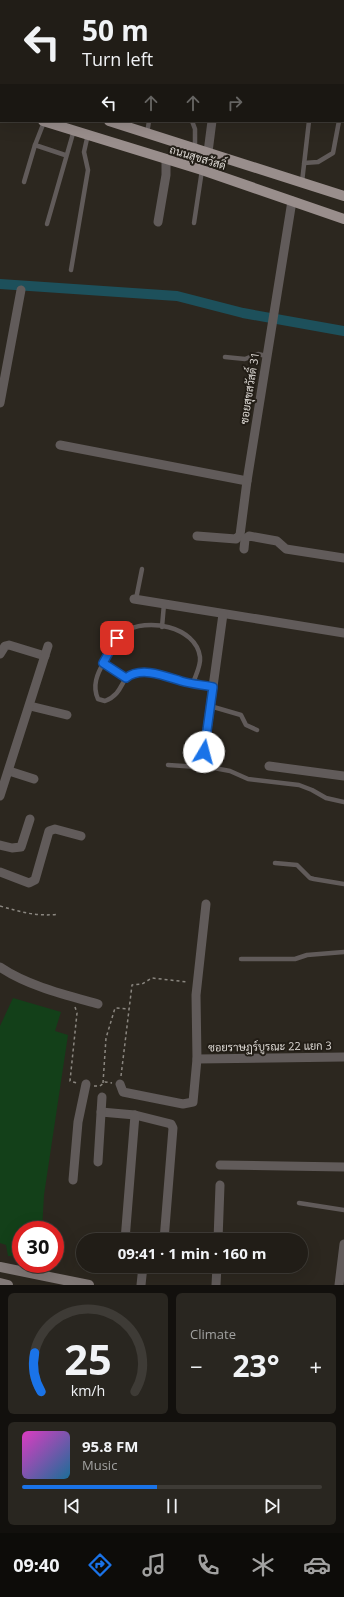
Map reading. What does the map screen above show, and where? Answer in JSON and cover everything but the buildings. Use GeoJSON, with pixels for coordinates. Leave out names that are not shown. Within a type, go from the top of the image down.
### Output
{"type":"FeatureCollection","features":[{"type":"Feature","properties":{"kind":"main road","name":"ถนนสุขสวัสดิ์"},"geometry":{"type":"LineString","coordinates":[[46,122],[202,170],[344,219]]}},
{"type":"Feature","properties":{"kind":"main road","name":"ถนนสุขสวัสดิ์"},"geometry":{"type":"LineString","coordinates":[[115,122],[133,125],[147,134],[208,152],[301,184],[344,196]]}},
{"type":"Feature","properties":{"kind":"main road"},"geometry":{"type":"LineString","coordinates":[[0,1267],[89,1285]]}},
{"type":"Feature","properties":{"kind":"main road"},"geometry":{"type":"LineString","coordinates":[[0,1283],[8,1285]]}},
{"type":"Feature","properties":{"kind":"street"},"geometry":{"type":"LineString","coordinates":[[208,152],[212,122]]}},
{"type":"Feature","properties":{"kind":"street"},"geometry":{"type":"LineString","coordinates":[[158,222],[166,175],[166,160]]}},
{"type":"Feature","properties":{"kind":"street","name":"ซอยสุขสวัสดิ์ 31"},"geometry":{"type":"LineString","coordinates":[[197,536],[238,538],[240,534],[266,356],[292,201]]}},
{"type":"Feature","properties":{"kind":"street"},"geometry":{"type":"LineString","coordinates":[[0,403],[21,290]]}},
{"type":"Feature","properties":{"kind":"street"},"geometry":{"type":"LineString","coordinates":[[60,445],[247,481]]}},
{"type":"Feature","properties":{"kind":"street"},"geometry":{"type":"LineString","coordinates":[[244,549],[245,539],[249,536],[277,541],[286,549],[344,558]]}},
{"type":"Feature","properties":{"kind":"street"},"geometry":{"type":"LineString","coordinates":[[135,599],[344,633]]}},
{"type":"Feature","properties":{"kind":"street"},"geometry":{"type":"LineString","coordinates":[[204,752],[223,614]]}},
{"type":"Feature","properties":{"kind":"street"},"geometry":{"type":"LineString","coordinates":[[0,654],[6,646],[9,645],[45,656]]}},
{"type":"Feature","properties":{"kind":"street"},"geometry":{"type":"LineString","coordinates":[[0,796],[2,784],[9,771],[48,646]]}},
{"type":"Feature","properties":{"kind":"street"},"geometry":{"type":"LineString","coordinates":[[30,706],[67,715]]}},
{"type":"Feature","properties":{"kind":"street"},"geometry":{"type":"LineString","coordinates":[[269,766],[344,776]]}},
{"type":"Feature","properties":{"kind":"street"},"geometry":{"type":"LineString","coordinates":[[9,771],[34,779]]}},
{"type":"Feature","properties":{"kind":"street"},"geometry":{"type":"LineString","coordinates":[[0,845],[12,848],[21,846],[30,819]]}},
{"type":"Feature","properties":{"kind":"street"},"geometry":{"type":"LineString","coordinates":[[0,872],[28,883],[32,882],[35,880],[49,831],[55,829],[81,836]]}},
{"type":"Feature","properties":{"kind":"street"},"geometry":{"type":"LineString","coordinates":[[120,1084],[123,1092],[183,1104],[191,1103],[194,1100],[197,1059],[198,982],[206,904]]}},
{"type":"Feature","properties":{"kind":"street"},"geometry":{"type":"LineString","coordinates":[[0,967],[11,974],[76,998],[98,1004]]}},
{"type":"Feature","properties":{"kind":"street","name":"ซอยราษฏร์บูรณะ 22 แยก 3"},"geometry":{"type":"LineString","coordinates":[[197,1059],[344,1057]]}},
{"type":"Feature","properties":{"kind":"street"},"geometry":{"type":"LineString","coordinates":[[73,1180],[78,1122],[86,1084]]}},
{"type":"Feature","properties":{"kind":"street"},"geometry":{"type":"LineString","coordinates":[[98,1162],[102,1097]]}},
{"type":"Feature","properties":{"kind":"street"},"geometry":{"type":"LineString","coordinates":[[101,1112],[135,1115],[168,1122],[173,1128],[165,1233]]}},
{"type":"Feature","properties":{"kind":"street"},"geometry":{"type":"LineString","coordinates":[[126,1233],[135,1115]]}},
{"type":"Feature","properties":{"kind":"street"},"geometry":{"type":"LineString","coordinates":[[220,1165],[344,1167]]}},
{"type":"Feature","properties":{"kind":"street"},"geometry":{"type":"LineString","coordinates":[[218,1233],[220,1185]]}},
{"type":"Feature","properties":{"kind":"street"},"geometry":{"type":"LineString","coordinates":[[339,1285],[344,1244]]}},
{"type":"Feature","properties":{"kind":"street"},"geometry":{"type":"LineString","coordinates":[[141,1285],[142,1273]]}},
{"type":"Feature","properties":{"kind":"street"},"geometry":{"type":"LineString","coordinates":[[216,1285],[217,1273]]}},
{"type":"Feature","properties":{"kind":"lane"},"geometry":{"type":"LineString","coordinates":[[24,182],[43,122]]}},
{"type":"Feature","properties":{"kind":"lane"},"geometry":{"type":"LineString","coordinates":[[147,134],[149,122]]}},
{"type":"Feature","properties":{"kind":"lane"},"geometry":{"type":"LineString","coordinates":[[192,122],[195,130],[195,148]]}},
{"type":"Feature","properties":{"kind":"lane"},"geometry":{"type":"LineString","coordinates":[[301,184],[309,122]]}},
{"type":"Feature","properties":{"kind":"lane"},"geometry":{"type":"LineString","coordinates":[[304,163],[318,162],[333,153],[336,148],[339,122]]}},
{"type":"Feature","properties":{"kind":"lane"},"geometry":{"type":"LineString","coordinates":[[47,224],[65,155],[74,130]]}},
{"type":"Feature","properties":{"kind":"lane"},"geometry":{"type":"LineString","coordinates":[[71,270],[88,170],[84,152],[88,134]]}},
{"type":"Feature","properties":{"kind":"lane"},"geometry":{"type":"LineString","coordinates":[[35,145],[65,155]]}},
{"type":"Feature","properties":{"kind":"lane"},"geometry":{"type":"LineString","coordinates":[[194,223],[202,170]]}},
{"type":"Feature","properties":{"kind":"lane"},"geometry":{"type":"LineString","coordinates":[[225,357],[245,359],[258,354],[266,356]]}},
{"type":"Feature","properties":{"kind":"lane"},"geometry":{"type":"LineString","coordinates":[[135,599],[142,570]]}},
{"type":"Feature","properties":{"kind":"lane"},"geometry":{"type":"LineString","coordinates":[[162,627],[164,604]]}},
{"type":"Feature","properties":{"kind":"lane"},"geometry":{"type":"LineString","coordinates":[[193,683],[200,657],[194,641],[185,634],[162,627],[139,625],[124,632],[117,638],[103,663],[95,683],[98,699],[105,701],[119,692],[126,678],[135,674],[144,673],[163,675],[193,683],[213,687]]}},
{"type":"Feature","properties":{"kind":"lane"},"geometry":{"type":"LineString","coordinates":[[103,663],[126,678]]}},
{"type":"Feature","properties":{"kind":"lane"},"geometry":{"type":"LineString","coordinates":[[210,706],[241,715],[246,725],[257,730]]}},
{"type":"Feature","properties":{"kind":"lane"},"geometry":{"type":"LineString","coordinates":[[168,766],[214,768],[230,771],[248,779],[299,785],[326,798],[344,802]]}},
{"type":"Feature","properties":{"kind":"lane"},"geometry":{"type":"LineString","coordinates":[[275,863],[297,865],[310,878],[344,884]]}},
{"type":"Feature","properties":{"kind":"lane"},"geometry":{"type":"LineString","coordinates":[[241,959],[294,959],[306,955],[344,952]]}},
{"type":"Feature","properties":{"kind":"lane"},"geometry":{"type":"LineString","coordinates":[[299,1203],[344,1210]]}},
{"type":"Feature","properties":{"kind":"path"},"geometry":{"type":"LineString","coordinates":[[0,906],[35,915],[44,916],[60,914]]}},
{"type":"Feature","properties":{"kind":"path"},"geometry":{"type":"LineString","coordinates":[[76,998],[75,1007],[77,1013],[70,1082],[98,1087],[102,1086],[103,1083],[109,1082],[120,1084],[132,985],[142,984],[152,978],[198,982]]}},
{"type":"Feature","properties":{"kind":"path"},"geometry":{"type":"LineString","coordinates":[[103,1083],[106,1038],[115,1008],[129,1009]]}},
{"type":"Feature","properties":{"kind":"green space"},"geometry":{"type":"Polygon","coordinates":[[[13,998],[61,1012],[55,1031],[68,1035],[44,1195],[43,1221],[12,1221],[12,1256],[8,1256],[6,1245],[0,1243],[0,1026],[13,998]]]}},
{"type":"Feature","properties":{"kind":"waterway"},"geometry":{"type":"LineString","coordinates":[[0,284],[177,296],[243,313],[344,331]]}},
{"type":"Feature","properties":{"kind":"route"},"geometry":{"type":"LineString","coordinates":[[117,638],[103,663],[126,678],[129,675],[144,673],[173,677],[182,681],[213,687],[204,752]]}}]}
